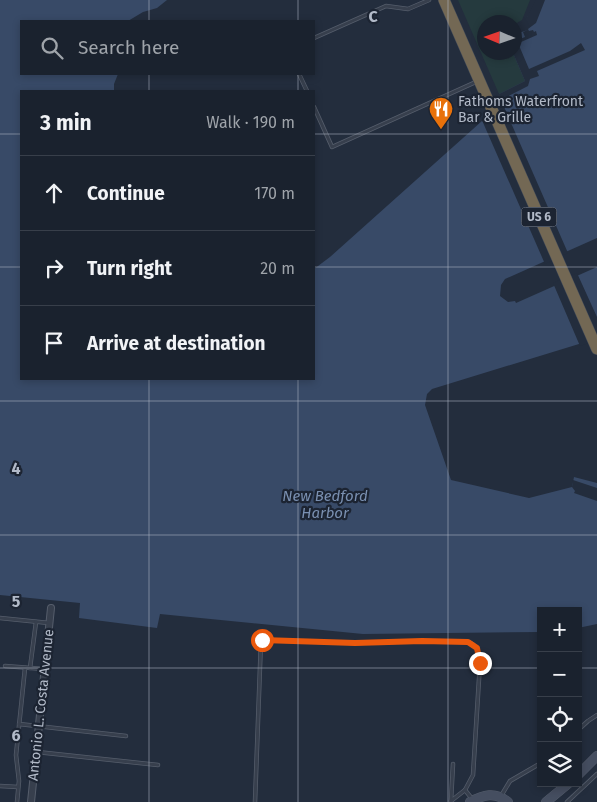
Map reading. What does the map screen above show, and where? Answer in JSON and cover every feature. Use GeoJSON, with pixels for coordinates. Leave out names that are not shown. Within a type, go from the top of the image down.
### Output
{"type":"FeatureCollection","features":[{"type":"Feature","properties":{"kind":"highway","name":"US 6"},"geometry":{"type":"LineString","coordinates":[[446,1],[597,349]]}},
{"type":"Feature","properties":{"kind":"street","name":"Antonio L. Costa Avenue"},"geometry":{"type":"LineString","coordinates":[[31,802],[51,608]]}},
{"type":"Feature","properties":{"kind":"street"},"geometry":{"type":"LineString","coordinates":[[582,771],[597,756]]}},
{"type":"Feature","properties":{"kind":"street"},"geometry":{"type":"LineString","coordinates":[[546,802],[564,787]]}},
{"type":"Feature","properties":{"kind":"street"},"geometry":{"type":"LineString","coordinates":[[471,801],[488,794],[504,799]]}},
{"type":"Feature","properties":{"kind":"lane"},"geometry":{"type":"LineString","coordinates":[[315,38],[386,6],[408,9],[429,0]]}},
{"type":"Feature","properties":{"kind":"lane"},"geometry":{"type":"LineString","coordinates":[[299,75],[306,90]]}},
{"type":"Feature","properties":{"kind":"lane"},"geometry":{"type":"LineString","coordinates":[[315,109],[332,148],[480,82]]}},
{"type":"Feature","properties":{"kind":"lane"},"geometry":{"type":"LineString","coordinates":[[0,618],[49,623]]}},
{"type":"Feature","properties":{"kind":"lane"},"geometry":{"type":"LineString","coordinates":[[30,668],[36,622]]}},
{"type":"Feature","properties":{"kind":"lane"},"geometry":{"type":"LineString","coordinates":[[255,802],[262,640],[355,643],[468,642],[474,645],[480,659],[473,775],[465,790],[451,802]]}},
{"type":"Feature","properties":{"kind":"lane"},"geometry":{"type":"LineString","coordinates":[[5,666],[44,669]]}},
{"type":"Feature","properties":{"kind":"lane"},"geometry":{"type":"LineString","coordinates":[[17,802],[16,755],[24,668]]}},
{"type":"Feature","properties":{"kind":"lane"},"geometry":{"type":"LineString","coordinates":[[582,726],[597,715]]}},
{"type":"Feature","properties":{"kind":"lane"},"geometry":{"type":"LineString","coordinates":[[18,724],[126,736]]}},
{"type":"Feature","properties":{"kind":"lane"},"geometry":{"type":"LineString","coordinates":[[36,752],[158,766]]}},
{"type":"Feature","properties":{"kind":"lane"},"geometry":{"type":"LineString","coordinates":[[451,802],[453,764]]}},
{"type":"Feature","properties":{"kind":"lane"},"geometry":{"type":"LineString","coordinates":[[504,799],[510,781],[537,765]]}},
{"type":"Feature","properties":{"kind":"lane"},"geometry":{"type":"LineString","coordinates":[[567,802],[597,774]]}},
{"type":"Feature","properties":{"kind":"lane"},"geometry":{"type":"LineString","coordinates":[[0,786],[18,787]]}},
{"type":"Feature","properties":{"kind":"lane"},"geometry":{"type":"LineString","coordinates":[[465,790],[471,801]]}},
{"type":"Feature","properties":{"kind":"green space"},"geometry":{"type":"Polygon","coordinates":[[[458,0],[530,0],[522,20],[522,15],[477,15],[477,44],[458,0]]]}},
{"type":"Feature","properties":{"kind":"green space"},"geometry":{"type":"Polygon","coordinates":[[[484,60],[516,60],[526,82],[499,94],[484,60]]]}},
{"type":"Feature","properties":{"kind":"water","name":"New Bedford Harbor"},"geometry":{"type":"Polygon","coordinates":[[[0,0],[167,0],[157,8],[143,12],[130,20],[20,20],[20,75],[118,75],[114,90],[20,90],[20,380],[315,380],[315,268],[482,121],[505,111],[499,94],[525,81],[516,60],[522,60],[522,24],[538,0],[597,0],[597,238],[505,279],[501,285],[500,296],[508,302],[515,301],[516,303],[597,267],[597,340],[432,389],[427,394],[425,405],[451,480],[529,498],[572,487],[574,477],[597,483],[597,624],[582,627],[582,607],[537,607],[537,632],[363,634],[160,614],[157,628],[79,618],[80,603],[0,595],[0,0]]]}},
{"type":"Feature","properties":{"kind":"pier"},"geometry":{"type":"Polygon","coordinates":[[[536,0],[545,0],[536,23],[528,29],[529,31],[536,31],[537,35],[522,42],[522,38],[525,37],[523,32],[528,30],[522,32],[522,22],[527,17],[536,0]]]}},
{"type":"Feature","properties":{"kind":"pier"},"geometry":{"type":"Polygon","coordinates":[[[581,43],[585,50],[537,71],[539,76],[530,79],[528,86],[501,100],[568,253],[545,264],[481,118],[502,110],[496,95],[497,92],[499,94],[525,81],[516,60],[522,60],[522,52],[529,69],[570,51],[581,43]]]}},
{"type":"Feature","properties":{"kind":"pier"},"geometry":{"type":"Polygon","coordinates":[[[577,273],[597,317],[597,343],[592,342],[580,346],[553,283],[577,273]]]}},
{"type":"Feature","properties":{"kind":"pier"},"geometry":{"type":"Polygon","coordinates":[[[573,480],[597,488],[597,501],[574,493],[575,491],[572,487],[573,480]]]}},
{"type":"Feature","properties":{"kind":"place","name":"Fathoms Waterfront Bar & Grille"},"geometry":{"type":"Point","coordinates":[441,130]}},
{"type":"Feature","properties":{"kind":"route"},"geometry":{"type":"LineString","coordinates":[[262,640],[355,643],[468,642],[477,648],[480,663]]}}]}
